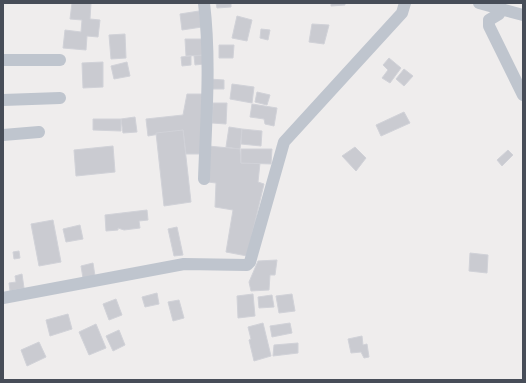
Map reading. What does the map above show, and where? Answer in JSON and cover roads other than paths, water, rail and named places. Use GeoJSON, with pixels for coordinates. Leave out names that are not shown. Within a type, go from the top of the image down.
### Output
{"type":"FeatureCollection","features":[{"type":"Feature","properties":{"kind":"street"},"geometry":{"type":"LineString","coordinates":[[204,3],[207,75],[204,178]]}},
{"type":"Feature","properties":{"kind":"street"},"geometry":{"type":"LineString","coordinates":[[3,298],[184,264],[247,264],[250,262],[284,142],[402,13],[405,3]]}},
{"type":"Feature","properties":{"kind":"street"},"geometry":{"type":"LineString","coordinates":[[479,3],[523,15]]}},
{"type":"Feature","properties":{"kind":"street"},"geometry":{"type":"LineString","coordinates":[[502,9],[499,14],[489,20],[489,26],[523,95]]}},
{"type":"Feature","properties":{"kind":"street"},"geometry":{"type":"LineString","coordinates":[[3,60],[60,60]]}},
{"type":"Feature","properties":{"kind":"street"},"geometry":{"type":"LineString","coordinates":[[3,100],[60,98]]}},
{"type":"Feature","properties":{"kind":"street"},"geometry":{"type":"LineString","coordinates":[[3,135],[39,132]]}}]}
